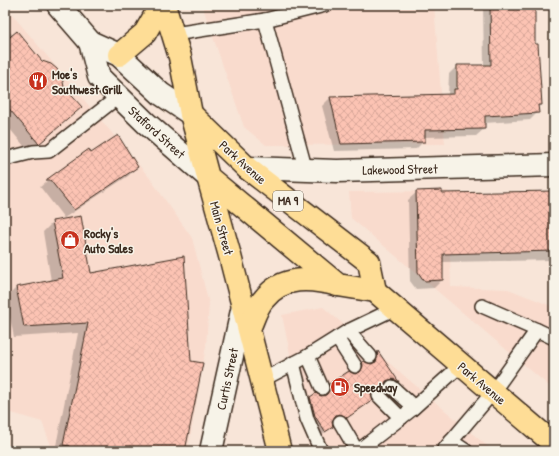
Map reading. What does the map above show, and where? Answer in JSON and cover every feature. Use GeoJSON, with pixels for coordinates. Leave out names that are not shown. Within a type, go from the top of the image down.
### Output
{"type":"FeatureCollection","features":[{"type":"Feature","properties":{"kind":"main road"},"geometry":{"type":"LineString","coordinates":[[119,54],[145,33],[161,5]]}},
{"type":"Feature","properties":{"kind":"main road","name":"Main Street"},"geometry":{"type":"LineString","coordinates":[[164,5],[174,34],[191,114],[243,306],[280,451]]}},
{"type":"Feature","properties":{"kind":"main road","name":"Park Avenue"},"geometry":{"type":"LineString","coordinates":[[191,114],[247,168],[369,262],[374,291]]}},
{"type":"Feature","properties":{"kind":"main road","name":"MA 9"},"geometry":{"type":"LineString","coordinates":[[208,177],[338,285]]}},
{"type":"Feature","properties":{"kind":"main road","name":"Park Avenue"},"geometry":{"type":"LineString","coordinates":[[249,330],[263,299],[280,285],[297,279],[321,280],[338,285],[374,291],[396,308],[554,444]]}},
{"type":"Feature","properties":{"kind":"street","name":"Stafford Street"},"geometry":{"type":"LineString","coordinates":[[58,5],[90,42],[99,77],[118,97],[208,177]]}},
{"type":"Feature","properties":{"kind":"street","name":"Stafford Street"},"geometry":{"type":"LineString","coordinates":[[90,42],[119,54],[161,94],[191,114]]}},
{"type":"Feature","properties":{"kind":"street","name":"Lakewood Street"},"geometry":{"type":"LineString","coordinates":[[247,168],[306,171],[554,166]]}},
{"type":"Feature","properties":{"kind":"street","name":"Curtis Street"},"geometry":{"type":"LineString","coordinates":[[211,451],[243,306]]}},
{"type":"Feature","properties":{"kind":"lane"},"geometry":{"type":"LineString","coordinates":[[174,34],[265,20],[325,5]]}},
{"type":"Feature","properties":{"kind":"lane"},"geometry":{"type":"LineString","coordinates":[[265,20],[306,171]]}},
{"type":"Feature","properties":{"kind":"lane"},"geometry":{"type":"LineString","coordinates":[[5,159],[33,152],[49,151],[118,97]]}},
{"type":"Feature","properties":{"kind":"lane"},"geometry":{"type":"LineString","coordinates":[[482,306],[554,338]]}},
{"type":"Feature","properties":{"kind":"lane"},"geometry":{"type":"LineString","coordinates":[[262,380],[308,356],[348,331],[396,308]]}},
{"type":"Feature","properties":{"kind":"lane"},"geometry":{"type":"LineString","coordinates":[[466,451],[447,446],[493,392],[537,330]]}},
{"type":"Feature","properties":{"kind":"lane"},"geometry":{"type":"LineString","coordinates":[[348,331],[370,356]]}},
{"type":"Feature","properties":{"kind":"lane"},"geometry":{"type":"LineString","coordinates":[[337,338],[355,366]]}},
{"type":"Feature","properties":{"kind":"lane"},"geometry":{"type":"LineString","coordinates":[[308,356],[322,388]]}},
{"type":"Feature","properties":{"kind":"lane"},"geometry":{"type":"LineString","coordinates":[[293,363],[307,419],[322,451]]}},
{"type":"Feature","properties":{"kind":"lane"},"geometry":{"type":"LineString","coordinates":[[340,422],[358,451],[414,408],[462,365]]}},
{"type":"Feature","properties":{"kind":"lane"},"geometry":{"type":"LineString","coordinates":[[392,387],[414,408]]}},
{"type":"Feature","properties":{"kind":"lane"},"geometry":{"type":"LineString","coordinates":[[379,396],[400,418]]}},
{"type":"Feature","properties":{"kind":"shaded area"},"geometry":{"type":"Polygon","coordinates":[[[202,5],[434,5],[445,144],[266,145],[244,127],[202,5]]]}},
{"type":"Feature","properties":{"kind":"shaded area"},"geometry":{"type":"Polygon","coordinates":[[[5,6],[149,177],[192,238],[209,304],[206,346],[188,451],[53,451],[42,422],[5,411],[5,6]]]}},
{"type":"Feature","properties":{"kind":"shaded area"},"geometry":{"type":"Polygon","coordinates":[[[448,191],[451,287],[508,289],[554,307],[554,390],[351,218],[349,192],[448,191]]]}},
{"type":"Feature","properties":{"kind":"shaded area"},"geometry":{"type":"Polygon","coordinates":[[[323,307],[493,451],[310,451],[282,315],[323,307]]]}},
{"type":"Feature","properties":{"kind":"building"},"geometry":{"type":"Polygon","coordinates":[[[490,5],[535,5],[535,44],[538,44],[542,105],[538,105],[539,113],[485,116],[485,129],[425,130],[425,142],[341,144],[330,97],[454,94],[454,89],[457,89],[457,65],[491,65],[490,5]]]}},
{"type":"Feature","properties":{"kind":"building"},"geometry":{"type":"Polygon","coordinates":[[[17,31],[42,61],[51,64],[57,69],[62,77],[64,87],[82,107],[39,144],[5,104],[5,41],[17,31]]]}},
{"type":"Feature","properties":{"kind":"building"},"geometry":{"type":"Polygon","coordinates":[[[118,135],[138,167],[74,210],[50,180],[46,180],[89,149],[91,153],[118,135]]]}},
{"type":"Feature","properties":{"kind":"building"},"geometry":{"type":"Polygon","coordinates":[[[442,190],[442,193],[554,191],[554,251],[443,254],[443,280],[424,281],[418,272],[416,191],[442,190]]]}},
{"type":"Feature","properties":{"kind":"building"},"geometry":{"type":"Polygon","coordinates":[[[81,216],[91,273],[184,256],[191,361],[203,363],[185,451],[69,451],[70,446],[63,445],[88,323],[24,327],[16,287],[63,278],[52,221],[81,216]]]}},
{"type":"Feature","properties":{"kind":"building"},"geometry":{"type":"Polygon","coordinates":[[[378,351],[399,382],[393,379],[386,381],[384,386],[385,391],[381,388],[374,390],[371,394],[373,400],[347,418],[340,414],[336,415],[332,422],[333,427],[325,432],[315,416],[310,397],[316,393],[321,396],[326,395],[330,389],[329,384],[349,371],[355,374],[360,372],[363,366],[362,362],[364,361],[371,364],[376,362],[378,351]]]}},
{"type":"Feature","properties":{"kind":"place","name":"Moe's Southwest Grill"},"geometry":{"type":"Point","coordinates":[38,81]}},
{"type":"Feature","properties":{"kind":"place","name":"Rocky's Auto Sales"},"geometry":{"type":"Point","coordinates":[70,240]}},
{"type":"Feature","properties":{"kind":"place","name":"Speedway"},"geometry":{"type":"Point","coordinates":[340,387]}}]}
